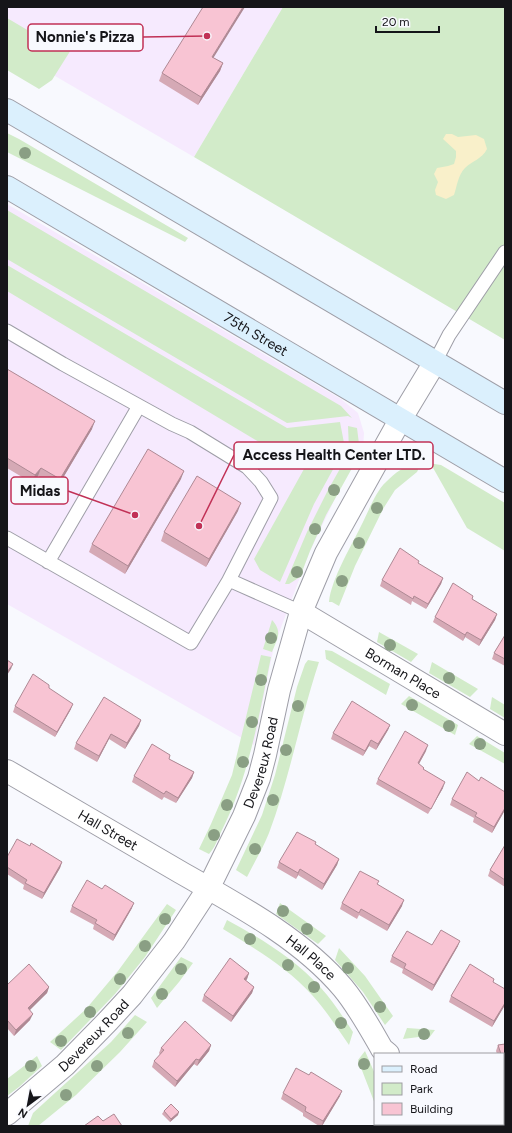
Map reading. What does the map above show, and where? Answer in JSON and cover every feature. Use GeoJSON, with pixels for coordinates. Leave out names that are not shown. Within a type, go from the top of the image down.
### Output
{"type":"FeatureCollection","features":[{"type":"Feature","properties":{"kind":"main road"},"geometry":{"type":"LineString","coordinates":[[7,110],[505,403]]}},
{"type":"Feature","properties":{"kind":"main road","name":"75th Street"},"geometry":{"type":"LineString","coordinates":[[7,187],[505,481]]}},
{"type":"Feature","properties":{"kind":"street","name":"Devereux Road"},"geometry":{"type":"LineString","coordinates":[[7,1114],[65,1064],[122,1007],[174,941],[208,888],[244,816],[259,778],[279,690],[301,612],[326,553],[400,420],[435,362]]}},
{"type":"Feature","properties":{"kind":"street","name":"Borman Place"},"geometry":{"type":"LineString","coordinates":[[301,612],[505,734]]}},
{"type":"Feature","properties":{"kind":"street","name":"Hall Street"},"geometry":{"type":"LineString","coordinates":[[7,771],[208,888]]}},
{"type":"Feature","properties":{"kind":"street","name":"Hall Place"},"geometry":{"type":"LineString","coordinates":[[208,888],[285,936],[318,962],[342,988],[355,1005],[382,1049],[387,1053]]}},
{"type":"Feature","properties":{"kind":"lane"},"geometry":{"type":"LineString","coordinates":[[435,362],[449,335],[505,252]]}},
{"type":"Feature","properties":{"kind":"lane"},"geometry":{"type":"LineString","coordinates":[[7,331],[139,406],[190,432],[247,467],[261,482],[271,498],[229,580],[190,643],[7,538]]}},
{"type":"Feature","properties":{"kind":"lane"},"geometry":{"type":"LineString","coordinates":[[48,562],[139,406]]}},
{"type":"Feature","properties":{"kind":"lane"},"geometry":{"type":"LineString","coordinates":[[229,580],[301,612]]}},
{"type":"Feature","properties":{"kind":"shaded area"},"geometry":{"type":"Polygon","coordinates":[[[7,7],[283,7],[194,157],[7,48],[7,7]]]}},
{"type":"Feature","properties":{"kind":"shaded area"},"geometry":{"type":"Polygon","coordinates":[[[7,204],[341,399],[358,413],[364,433],[363,450],[343,482],[310,551],[274,646],[254,745],[7,604],[7,204]]]}},
{"type":"Feature","properties":{"kind":"green space"},"geometry":{"type":"Polygon","coordinates":[[[283,7],[505,7],[505,340],[194,157],[283,7]]]}},
{"type":"Feature","properties":{"kind":"green space"},"geometry":{"type":"Polygon","coordinates":[[[7,18],[58,48],[64,38],[71,38],[74,41],[74,45],[52,80],[39,89],[7,70],[7,18]]]}},
{"type":"Feature","properties":{"kind":"green space"},"geometry":{"type":"Polygon","coordinates":[[[7,133],[188,238],[185,242],[7,152],[7,133]]]}},
{"type":"Feature","properties":{"kind":"green space"},"geometry":{"type":"Polygon","coordinates":[[[7,210],[341,406],[352,418],[348,416],[287,423],[7,259],[7,210]]]}},
{"type":"Feature","properties":{"kind":"green space"},"geometry":{"type":"Polygon","coordinates":[[[7,265],[287,428],[340,422],[344,443],[342,453],[314,504],[280,582],[260,570],[254,559],[304,469],[7,291],[7,265]]]}},
{"type":"Feature","properties":{"kind":"green space"},"geometry":{"type":"Polygon","coordinates":[[[348,426],[357,428],[359,444],[356,461],[326,515],[300,577],[289,584],[285,584],[307,532],[346,458],[349,450],[348,426]]]}},
{"type":"Feature","properties":{"kind":"green space"},"geometry":{"type":"Polygon","coordinates":[[[417,463],[417,472],[395,490],[383,509],[355,566],[339,606],[329,602],[338,572],[379,490],[386,482],[404,468],[417,463]]]}},
{"type":"Feature","properties":{"kind":"green space"},"geometry":{"type":"Polygon","coordinates":[[[428,463],[441,465],[505,503],[505,551],[467,528],[432,466],[428,463]]]}},
{"type":"Feature","properties":{"kind":"green space"},"geometry":{"type":"Polygon","coordinates":[[[272,620],[277,628],[278,636],[272,652],[263,649],[272,620]]]}},
{"type":"Feature","properties":{"kind":"green space"},"geometry":{"type":"Polygon","coordinates":[[[379,632],[418,654],[411,662],[377,642],[379,632]]]}},
{"type":"Feature","properties":{"kind":"green space"},"geometry":{"type":"Polygon","coordinates":[[[325,650],[332,651],[390,684],[386,695],[326,659],[325,650]]]}},
{"type":"Feature","properties":{"kind":"green space"},"geometry":{"type":"Polygon","coordinates":[[[261,655],[271,657],[252,745],[231,809],[215,846],[209,854],[199,849],[232,775],[261,655]]]}},
{"type":"Feature","properties":{"kind":"green space"},"geometry":{"type":"Polygon","coordinates":[[[308,660],[319,662],[289,769],[269,833],[247,877],[236,870],[262,815],[275,775],[297,687],[305,664],[308,660]]]}},
{"type":"Feature","properties":{"kind":"green space"},"geometry":{"type":"Polygon","coordinates":[[[432,662],[478,689],[470,697],[429,673],[432,662]]]}},
{"type":"Feature","properties":{"kind":"green space"},"geometry":{"type":"Polygon","coordinates":[[[409,696],[458,725],[455,735],[401,704],[409,696]]]}},
{"type":"Feature","properties":{"kind":"green space"},"geometry":{"type":"Polygon","coordinates":[[[492,697],[505,705],[505,718],[490,709],[492,697]]]}},
{"type":"Feature","properties":{"kind":"green space"},"geometry":{"type":"Polygon","coordinates":[[[477,736],[505,753],[505,764],[469,744],[477,736]]]}},
{"type":"Feature","properties":{"kind":"green space"},"geometry":{"type":"Polygon","coordinates":[[[280,903],[326,936],[318,944],[276,914],[280,903]]]}},
{"type":"Feature","properties":{"kind":"green space"},"geometry":{"type":"Polygon","coordinates":[[[167,904],[176,910],[145,957],[115,994],[61,1050],[50,1042],[86,1009],[118,971],[167,904]]]}},
{"type":"Feature","properties":{"kind":"green space"},"geometry":{"type":"Polygon","coordinates":[[[227,920],[289,958],[311,977],[330,998],[353,1032],[349,1045],[322,1007],[302,985],[270,959],[223,929],[227,920]]]}},
{"type":"Feature","properties":{"kind":"green space"},"geometry":{"type":"Polygon","coordinates":[[[339,948],[365,976],[393,1016],[385,1025],[363,992],[335,960],[339,948]]]}},
{"type":"Feature","properties":{"kind":"green space"},"geometry":{"type":"Polygon","coordinates":[[[181,957],[193,963],[157,1008],[151,998],[181,957]]]}},
{"type":"Feature","properties":{"kind":"green space"},"geometry":{"type":"Polygon","coordinates":[[[135,1015],[147,1022],[120,1052],[76,1095],[38,1126],[28,1126],[33,1113],[111,1042],[135,1015]]]}},
{"type":"Feature","properties":{"kind":"green space"},"geometry":{"type":"Polygon","coordinates":[[[407,1028],[435,1030],[429,1038],[419,1037],[403,1039],[407,1028]]]}},
{"type":"Feature","properties":{"kind":"green space"},"geometry":{"type":"Polygon","coordinates":[[[365,1051],[374,1072],[374,1101],[358,1060],[365,1051]]]}},
{"type":"Feature","properties":{"kind":"green space"},"geometry":{"type":"Polygon","coordinates":[[[37,1056],[42,1066],[7,1096],[7,1079],[37,1056]]]}},
{"type":"Feature","properties":{"kind":"sand"},"geometry":{"type":"Polygon","coordinates":[[[446,134],[452,134],[458,137],[476,135],[484,139],[487,149],[480,158],[463,171],[459,177],[454,195],[446,199],[436,195],[435,190],[438,182],[434,174],[437,168],[454,164],[456,151],[443,139],[446,134]]]}},
{"type":"Feature","properties":{"kind":"building"},"geometry":{"type":"Polygon","coordinates":[[[203,7],[243,7],[212,57],[223,63],[201,97],[162,73],[203,7]]]}},
{"type":"Feature","properties":{"kind":"building"},"geometry":{"type":"Polygon","coordinates":[[[7,369],[95,421],[60,479],[41,468],[35,475],[7,458],[7,369]]]}},
{"type":"Feature","properties":{"kind":"building"},"geometry":{"type":"Polygon","coordinates":[[[148,449],[184,471],[128,566],[92,544],[148,449]]]}},
{"type":"Feature","properties":{"kind":"building"},"geometry":{"type":"Polygon","coordinates":[[[197,476],[241,503],[209,559],[164,532],[197,476]]]}},
{"type":"Feature","properties":{"kind":"building"},"geometry":{"type":"Polygon","coordinates":[[[400,548],[419,561],[418,563],[443,578],[428,604],[414,596],[413,599],[382,580],[400,548]]]}},
{"type":"Feature","properties":{"kind":"building"},"geometry":{"type":"Polygon","coordinates":[[[453,583],[473,596],[472,599],[497,614],[481,640],[467,632],[465,635],[435,617],[453,583]]]}},
{"type":"Feature","properties":{"kind":"building"},"geometry":{"type":"Polygon","coordinates":[[[505,635],[505,659],[494,653],[505,635]]]}},
{"type":"Feature","properties":{"kind":"building"},"geometry":{"type":"Polygon","coordinates":[[[7,660],[13,664],[7,672],[7,660]]]}},
{"type":"Feature","properties":{"kind":"building"},"geometry":{"type":"Polygon","coordinates":[[[33,674],[49,685],[49,688],[73,704],[57,732],[15,706],[33,674]]]}},
{"type":"Feature","properties":{"kind":"building"},"geometry":{"type":"Polygon","coordinates":[[[104,697],[141,720],[127,743],[111,734],[99,756],[76,743],[104,697]]]}},
{"type":"Feature","properties":{"kind":"building"},"geometry":{"type":"Polygon","coordinates":[[[352,701],[390,725],[378,744],[371,740],[365,751],[333,733],[352,701]]]}},
{"type":"Feature","properties":{"kind":"building"},"geometry":{"type":"Polygon","coordinates":[[[405,731],[428,745],[418,763],[424,768],[423,769],[445,782],[431,809],[378,779],[405,731]]]}},
{"type":"Feature","properties":{"kind":"building"},"geometry":{"type":"Polygon","coordinates":[[[152,744],[170,755],[169,759],[194,772],[178,798],[166,791],[164,794],[134,776],[152,744]]]}},
{"type":"Feature","properties":{"kind":"building"},"geometry":{"type":"Polygon","coordinates":[[[467,772],[479,781],[481,777],[505,792],[505,808],[494,827],[475,816],[477,813],[452,799],[467,772]]]}},
{"type":"Feature","properties":{"kind":"building"},"geometry":{"type":"Polygon","coordinates":[[[297,832],[316,842],[315,844],[339,859],[324,884],[300,869],[298,873],[279,862],[297,832]]]}},
{"type":"Feature","properties":{"kind":"building"},"geometry":{"type":"Polygon","coordinates":[[[17,839],[30,846],[31,843],[62,862],[44,893],[25,883],[27,880],[7,867],[7,857],[17,839]]]}},
{"type":"Feature","properties":{"kind":"building"},"geometry":{"type":"Polygon","coordinates":[[[505,845],[505,880],[490,870],[505,845]]]}},
{"type":"Feature","properties":{"kind":"building"},"geometry":{"type":"Polygon","coordinates":[[[360,871],[379,881],[377,884],[404,900],[389,925],[361,909],[359,913],[342,903],[360,871]]]}},
{"type":"Feature","properties":{"kind":"building"},"geometry":{"type":"Polygon","coordinates":[[[87,880],[102,889],[105,885],[134,903],[115,935],[95,923],[97,920],[72,906],[87,880]]]}},
{"type":"Feature","properties":{"kind":"building"},"geometry":{"type":"Polygon","coordinates":[[[441,930],[460,941],[434,985],[404,968],[406,964],[392,956],[407,931],[432,945],[441,930]]]}},
{"type":"Feature","properties":{"kind":"building"},"geometry":{"type":"Polygon","coordinates":[[[230,958],[249,973],[244,979],[254,987],[233,1016],[204,995],[230,958]]]}},
{"type":"Feature","properties":{"kind":"building"},"geometry":{"type":"Polygon","coordinates":[[[29,964],[49,987],[28,1008],[33,1014],[16,1030],[7,1020],[7,985],[29,964]]]}},
{"type":"Feature","properties":{"kind":"building"},"geometry":{"type":"Polygon","coordinates":[[[470,964],[494,979],[493,982],[505,989],[505,1003],[494,1021],[451,996],[470,964]]]}},
{"type":"Feature","properties":{"kind":"building"},"geometry":{"type":"Polygon","coordinates":[[[185,1021],[211,1045],[199,1060],[196,1059],[177,1081],[154,1061],[164,1050],[161,1048],[185,1021]]]}},
{"type":"Feature","properties":{"kind":"building"},"geometry":{"type":"Polygon","coordinates":[[[505,1044],[505,1069],[504,1053],[501,1053],[498,1045],[505,1044]]]}},
{"type":"Feature","properties":{"kind":"building"},"geometry":{"type":"Polygon","coordinates":[[[296,1068],[309,1075],[311,1072],[342,1091],[323,1121],[305,1111],[306,1107],[283,1093],[296,1068]]]}},
{"type":"Feature","properties":{"kind":"building"},"geometry":{"type":"Polygon","coordinates":[[[171,1104],[179,1112],[171,1119],[164,1111],[171,1104]]]}},
{"type":"Feature","properties":{"kind":"building"},"geometry":{"type":"Polygon","coordinates":[[[505,1110],[505,1126],[484,1126],[504,1125],[505,1110]]]}},
{"type":"Feature","properties":{"kind":"building"},"geometry":{"type":"Polygon","coordinates":[[[114,1114],[122,1126],[84,1126],[98,1116],[103,1121],[114,1114]]]}},
{"type":"Feature","properties":{"kind":"place","name":"Nonnie's Pizza"},"geometry":{"type":"Point","coordinates":[207,36]}},
{"type":"Feature","properties":{"kind":"place","name":"Midas"},"geometry":{"type":"Point","coordinates":[135,515]}},
{"type":"Feature","properties":{"kind":"place","name":"Access Health Center LTD."},"geometry":{"type":"Point","coordinates":[199,526]}}]}
